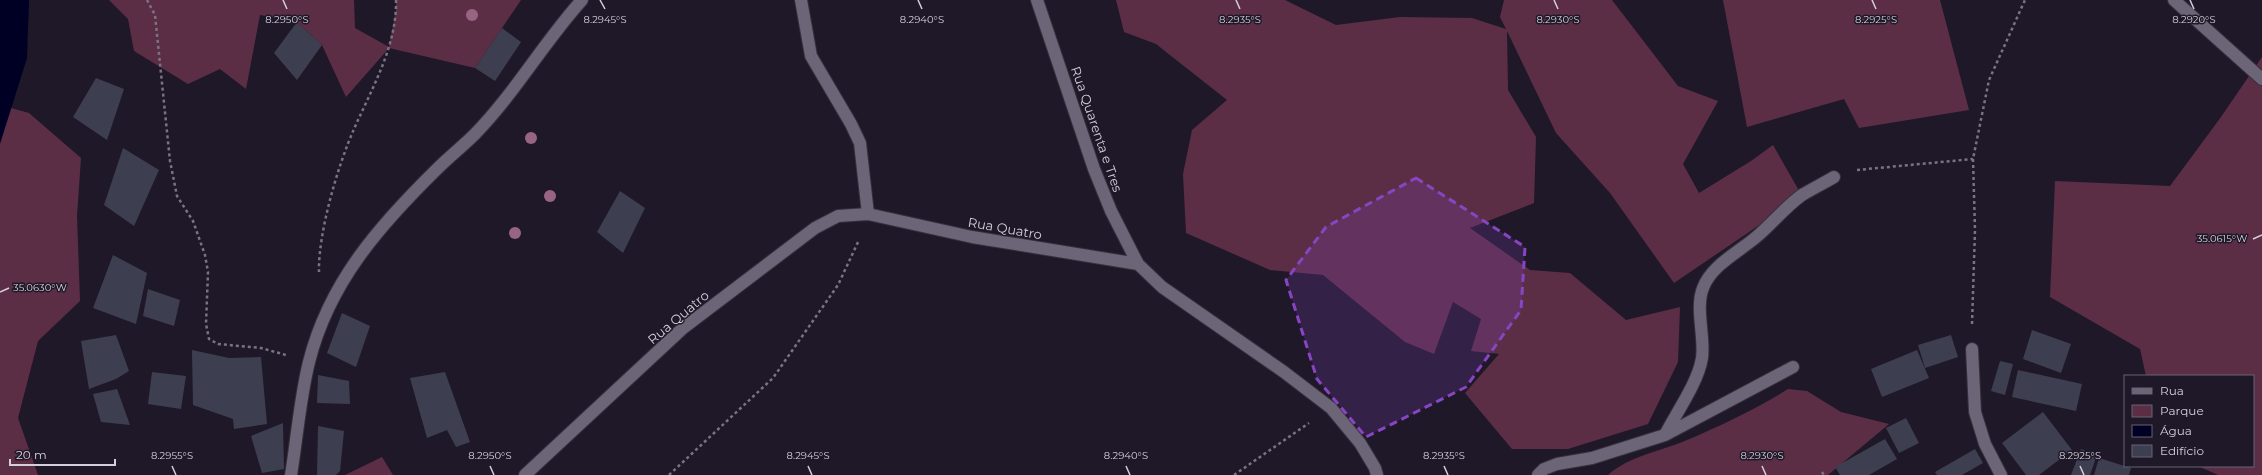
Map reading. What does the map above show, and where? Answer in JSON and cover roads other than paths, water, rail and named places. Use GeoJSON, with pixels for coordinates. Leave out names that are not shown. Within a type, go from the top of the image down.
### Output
{"type":"FeatureCollection","features":[{"type":"Feature","properties":{"kind":"street"},"geometry":{"type":"LineString","coordinates":[[291,475],[309,362],[335,291],[377,231],[437,169],[475,133],[531,65],[558,27],[582,0]]}},
{"type":"Feature","properties":{"kind":"street"},"geometry":{"type":"LineString","coordinates":[[801,0],[811,56],[851,124],[860,143],[868,214]]}},
{"type":"Feature","properties":{"kind":"street","name":"Rua Quarenta e Tres"},"geometry":{"type":"LineString","coordinates":[[1036,0],[1094,169],[1111,211],[1138,264],[1162,287],[1284,372],[1331,408],[1360,443],[1376,471]]}},
{"type":"Feature","properties":{"kind":"street"},"geometry":{"type":"LineString","coordinates":[[2174,0],[2262,79]]}},
{"type":"Feature","properties":{"kind":"street"},"geometry":{"type":"LineString","coordinates":[[1665,435],[1692,385],[1702,359],[1703,339],[1700,311],[1702,290],[1706,281],[1722,264],[1756,238],[1802,196],[1834,177]]}},
{"type":"Feature","properties":{"kind":"street","name":"Rua Quatro"},"geometry":{"type":"LineString","coordinates":[[525,475],[682,329],[815,228],[838,216],[868,214],[972,237],[1138,264]]}},
{"type":"Feature","properties":{"kind":"street"},"geometry":{"type":"LineString","coordinates":[[1972,349],[1975,412],[1985,444],[2001,475]]}},
{"type":"Feature","properties":{"kind":"street"},"geometry":{"type":"LineString","coordinates":[[1538,475],[1544,469],[1557,464],[1592,458],[1665,435],[1793,368]]}},
{"type":"Feature","properties":{"kind":"street"},"geometry":{"type":"LineString","coordinates":[[1376,471],[1387,475]]}},
{"type":"Feature","properties":{"kind":"water"},"geometry":{"type":"Polygon","coordinates":[[[0,0],[29,0],[27,58],[0,144],[0,0]]]}}]}
